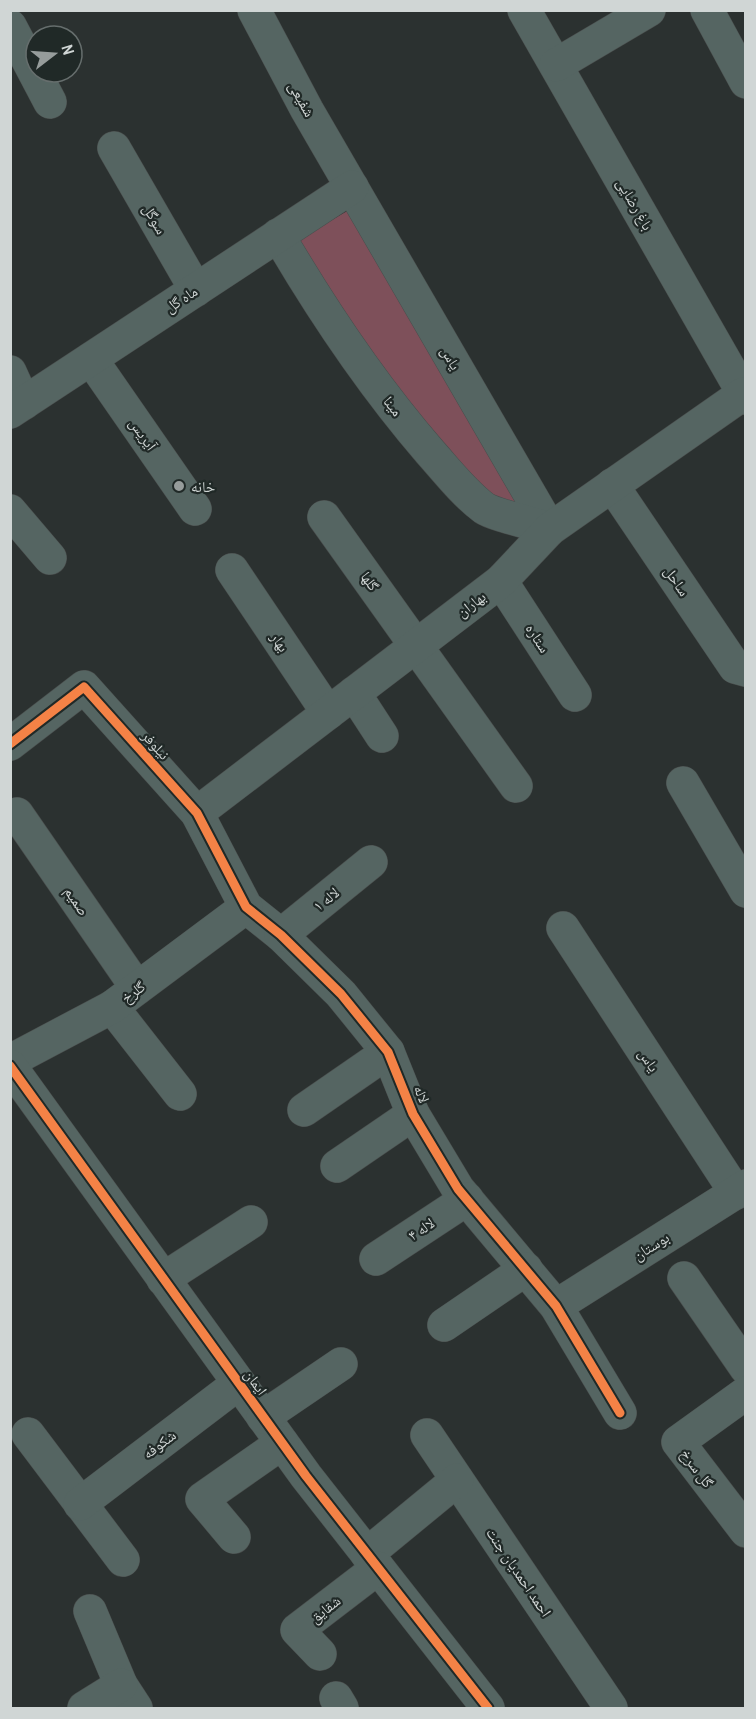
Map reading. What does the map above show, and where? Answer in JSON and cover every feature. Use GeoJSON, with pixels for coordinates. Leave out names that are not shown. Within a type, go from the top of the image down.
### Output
{"type":"FeatureCollection","features":[{"type":"Feature","properties":{"kind":"street","name":"شفیعی"},"geometry":{"type":"LineString","coordinates":[[254,10],[352,187]]}},
{"type":"Feature","properties":{"kind":"street","name":"باغ رضایی"},"geometry":{"type":"LineString","coordinates":[[524,10],[744,396]]}},
{"type":"Feature","properties":{"kind":"street"},"geometry":{"type":"LineString","coordinates":[[556,65],[648,10]]}},
{"type":"Feature","properties":{"kind":"street"},"geometry":{"type":"LineString","coordinates":[[707,10],[746,82]]}},
{"type":"Feature","properties":{"kind":"street"},"geometry":{"type":"LineString","coordinates":[[10,26],[50,102]]}},
{"type":"Feature","properties":{"kind":"street","name":"سوگل"},"geometry":{"type":"LineString","coordinates":[[114,148],[196,290]]}},
{"type":"Feature","properties":{"kind":"street","name":"ماه گل"},"geometry":{"type":"LineString","coordinates":[[17,407],[352,187]]}},
{"type":"Feature","properties":{"kind":"street","name":"یاس"},"geometry":{"type":"LineString","coordinates":[[352,187],[549,529]]}},
{"type":"Feature","properties":{"kind":"street","name":"مینا"},"geometry":{"type":"LineString","coordinates":[[278,235],[306,283],[354,356],[408,426],[455,480],[486,510],[549,529]]}},
{"type":"Feature","properties":{"kind":"street","name":"آیریس"},"geometry":{"type":"LineString","coordinates":[[91,359],[195,509]]}},
{"type":"Feature","properties":{"kind":"street"},"geometry":{"type":"LineString","coordinates":[[10,372],[17,407]]}},
{"type":"Feature","properties":{"kind":"street","name":"بهاران"},"geometry":{"type":"LineString","coordinates":[[197,813],[501,581],[549,529],[744,396]]}},
{"type":"Feature","properties":{"kind":"street","name":"ساحل"},"geometry":{"type":"LineString","coordinates":[[612,485],[735,668],[746,670]]}},
{"type":"Feature","properties":{"kind":"street"},"geometry":{"type":"LineString","coordinates":[[10,511],[50,558]]}},
{"type":"Feature","properties":{"kind":"street","name":"گلها"},"geometry":{"type":"LineString","coordinates":[[324,517],[516,786]]}},
{"type":"Feature","properties":{"kind":"street","name":"بهار"},"geometry":{"type":"LineString","coordinates":[[232,570],[328,713]]}},
{"type":"Feature","properties":{"kind":"street","name":"ستاره"},"geometry":{"type":"LineString","coordinates":[[501,581],[575,695]]}},
{"type":"Feature","properties":{"kind":"street","name":"نیلوفر"},"geometry":{"type":"LineString","coordinates":[[10,744],[84,687],[197,813],[246,907]]}},
{"type":"Feature","properties":{"kind":"street"},"geometry":{"type":"LineString","coordinates":[[354,693],[382,736]]}},
{"type":"Feature","properties":{"kind":"street"},"geometry":{"type":"LineString","coordinates":[[683,783],[741,872]]}},
{"type":"Feature","properties":{"kind":"street","name":"صمیم"},"geometry":{"type":"LineString","coordinates":[[17,814],[180,1094]]}},
{"type":"Feature","properties":{"kind":"street","name":"لاله ۱"},"geometry":{"type":"LineString","coordinates":[[281,935],[371,862]]}},
{"type":"Feature","properties":{"kind":"street","name":"لاله"},"geometry":{"type":"LineString","coordinates":[[246,907],[281,935],[341,994],[388,1052],[413,1114],[458,1189],[556,1306],[620,1413]]}},
{"type":"Feature","properties":{"kind":"street","name":"گلرخ"},"geometry":{"type":"LineString","coordinates":[[10,1061],[124,998],[246,907]]}},
{"type":"Feature","properties":{"kind":"street","name":"یاس"},"geometry":{"type":"LineString","coordinates":[[563,928],[741,1189]]}},
{"type":"Feature","properties":{"kind":"street"},"geometry":{"type":"LineString","coordinates":[[304,1110],[388,1052]]}},
{"type":"Feature","properties":{"kind":"street","name":"ایمان"},"geometry":{"type":"LineString","coordinates":[[10,1066],[238,1383],[372,1561],[488,1708]]}},
{"type":"Feature","properties":{"kind":"street"},"geometry":{"type":"LineString","coordinates":[[337,1166],[413,1114]]}},
{"type":"Feature","properties":{"kind":"street","name":"بوستان"},"geometry":{"type":"LineString","coordinates":[[556,1306],[741,1189]]}},
{"type":"Feature","properties":{"kind":"street","name":"لاله ۴"},"geometry":{"type":"LineString","coordinates":[[376,1259],[467,1199]]}},
{"type":"Feature","properties":{"kind":"street"},"geometry":{"type":"LineString","coordinates":[[163,1279],[250,1222]]}},
{"type":"Feature","properties":{"kind":"street"},"geometry":{"type":"LineString","coordinates":[[444,1325],[526,1269]]}},
{"type":"Feature","properties":{"kind":"street"},"geometry":{"type":"LineString","coordinates":[[684,1278],[746,1368]]}},
{"type":"Feature","properties":{"kind":"street"},"geometry":{"type":"LineString","coordinates":[[234,1537],[202,1499],[341,1364]]}},
{"type":"Feature","properties":{"kind":"street","name":"شکوفه"},"geometry":{"type":"LineString","coordinates":[[80,1504],[238,1383]]}},
{"type":"Feature","properties":{"kind":"street","name":"گل سرخ"},"geometry":{"type":"LineString","coordinates":[[746,1393],[678,1442],[746,1531]]}},
{"type":"Feature","properties":{"kind":"street"},"geometry":{"type":"LineString","coordinates":[[28,1434],[123,1560]]}},
{"type":"Feature","properties":{"kind":"street","name":"احمد احمدیان جنت"},"geometry":{"type":"LineString","coordinates":[[427,1435],[611,1708]]}},
{"type":"Feature","properties":{"kind":"street"},"geometry":{"type":"LineString","coordinates":[[372,1561],[457,1480]]}},
{"type":"Feature","properties":{"kind":"street","name":"شقایق"},"geometry":{"type":"LineString","coordinates":[[320,1654],[297,1630],[372,1561]]}},
{"type":"Feature","properties":{"kind":"street"},"geometry":{"type":"LineString","coordinates":[[84,1708],[128,1697],[90,1611]]}},
{"type":"Feature","properties":{"kind":"shaded area"},"geometry":{"type":"Polygon","coordinates":[[[349,210],[524,509],[479,488],[358,339],[297,240],[349,210]]]}},
{"type":"Feature","properties":{"kind":"cycle path"},"geometry":{"type":"LineString","coordinates":[[10,744],[84,687],[197,813],[246,907],[281,935],[341,994],[388,1052],[413,1114],[458,1189],[556,1306],[620,1413]]}},
{"type":"Feature","properties":{"kind":"cycle path"},"geometry":{"type":"LineString","coordinates":[[10,1066],[306,1476],[488,1708]]}},
{"type":"Feature","properties":{"kind":"place","name":"خانه"},"geometry":{"type":"Point","coordinates":[179,486]}}]}
